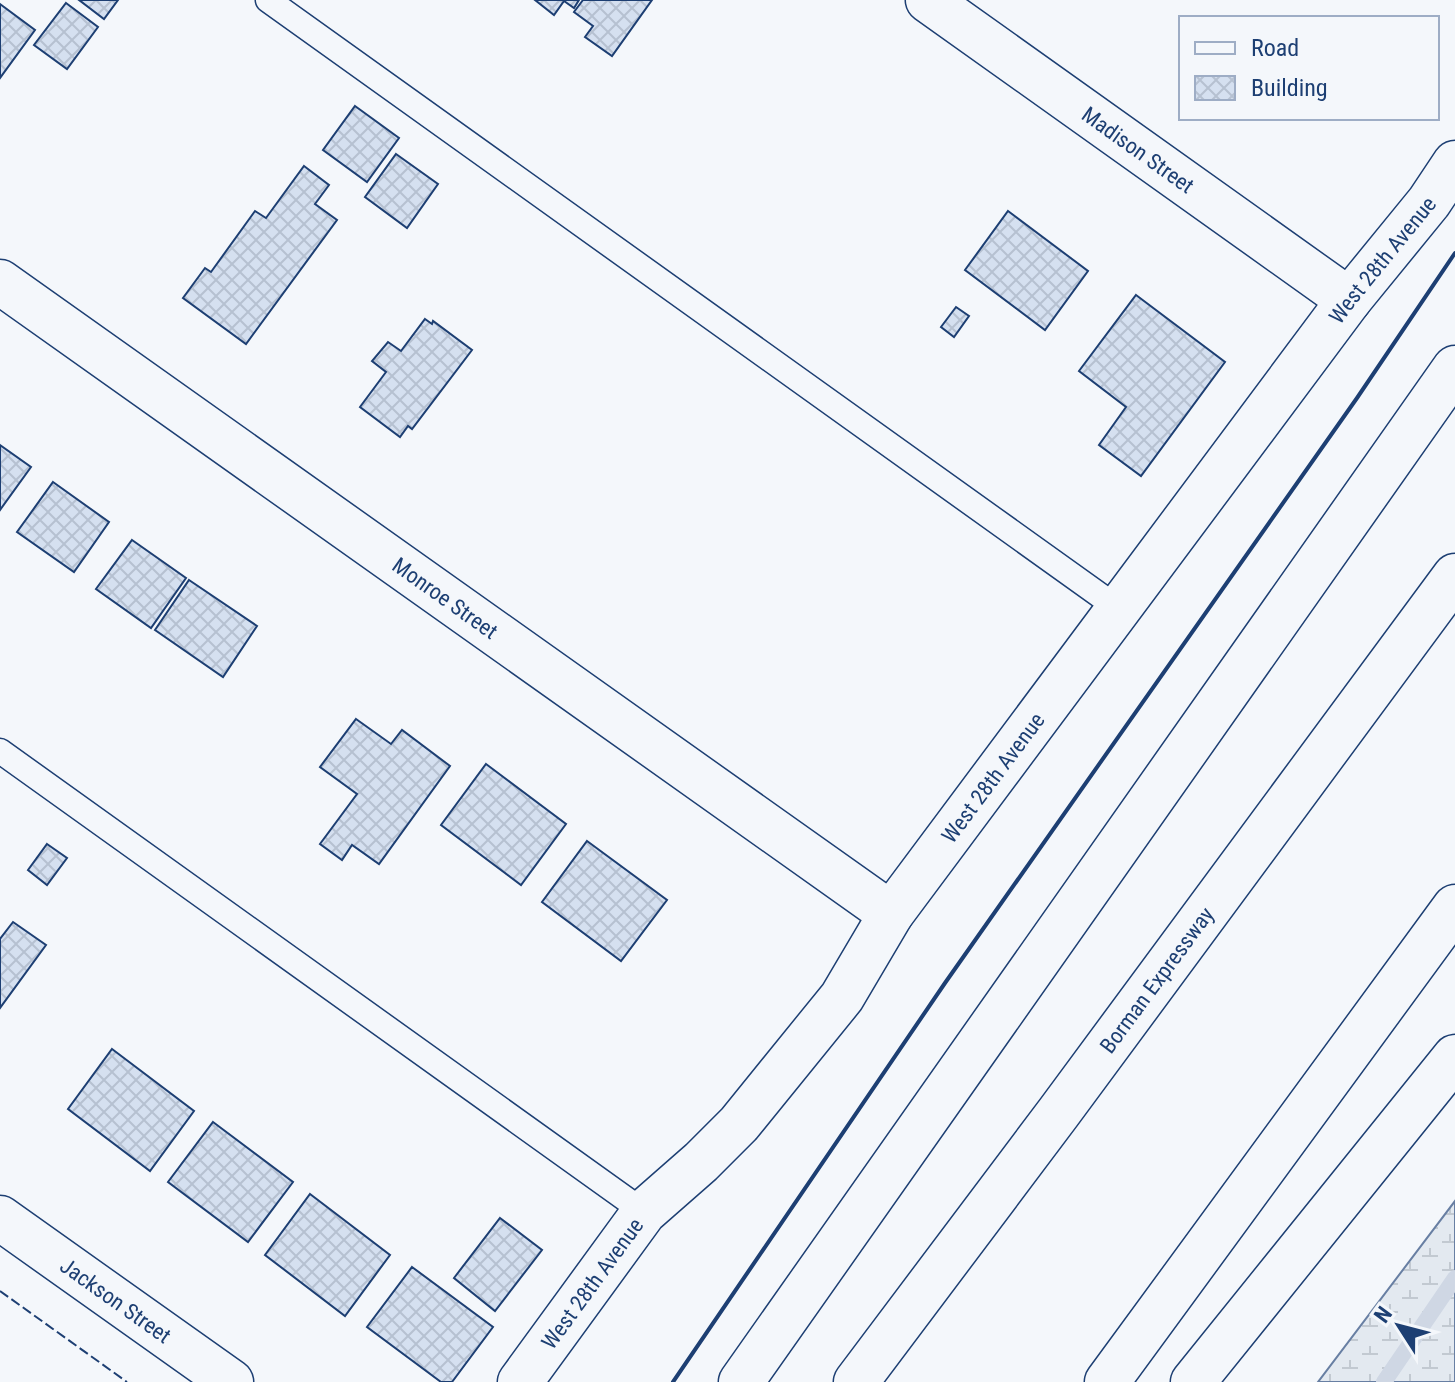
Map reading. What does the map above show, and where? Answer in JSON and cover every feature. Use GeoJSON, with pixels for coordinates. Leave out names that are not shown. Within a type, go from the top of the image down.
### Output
{"type":"FeatureCollection","features":[{"type":"Feature","properties":{"kind":"main road","name":"Madison Street"},"geometry":{"type":"LineString","coordinates":[[928,0],[1349,300]]}},
{"type":"Feature","properties":{"kind":"main road","name":"West 28th Avenue"},"geometry":{"type":"LineString","coordinates":[[520,1382],[644,1212],[739,1124],[842,997],[891,914],[1349,300],[1429,202],[1455,163]]}},
{"type":"Feature","properties":{"kind":"main road","name":"Monroe Street"},"geometry":{"type":"LineString","coordinates":[[0,282],[891,914]]}},
{"type":"Feature","properties":{"kind":"main road"},"geometry":{"type":"LineString","coordinates":[[741,1382],[1455,368]]}},
{"type":"Feature","properties":{"kind":"main road","name":"Borman Expressway"},"geometry":{"type":"LineString","coordinates":[[856,1382],[1455,576]]}},
{"type":"Feature","properties":{"kind":"main road"},"geometry":{"type":"LineString","coordinates":[[1107,1382],[1455,907]]}},
{"type":"Feature","properties":{"kind":"main road"},"geometry":{"type":"LineString","coordinates":[[1193,1382],[1455,1057]]}},
{"type":"Feature","properties":{"kind":"main road","name":"Jackson Street"},"geometry":{"type":"LineString","coordinates":[[0,1218],[231,1382]]}},
{"type":"Feature","properties":{"kind":"lane"},"geometry":{"type":"LineString","coordinates":[[268,0],[1119,609]]}},
{"type":"Feature","properties":{"kind":"lane"},"geometry":{"type":"LineString","coordinates":[[0,751],[644,1212]]}},
{"type":"Feature","properties":{"kind":"green space"},"geometry":{"type":"Polygon","coordinates":[[[1455,1201],[1455,1382],[1318,1382],[1455,1201]]]}},
{"type":"Feature","properties":{"kind":"building"},"geometry":{"type":"Polygon","coordinates":[[[79,0],[118,0],[104,19],[79,0]]]}},
{"type":"Feature","properties":{"kind":"building"},"geometry":{"type":"Polygon","coordinates":[[[535,0],[579,0],[574,8],[564,1],[554,15],[535,0]]]}},
{"type":"Feature","properties":{"kind":"building"},"geometry":{"type":"Polygon","coordinates":[[[583,0],[652,0],[612,56],[585,37],[593,26],[574,12],[583,0]]]}},
{"type":"Feature","properties":{"kind":"building"},"geometry":{"type":"Polygon","coordinates":[[[66,3],[98,27],[67,69],[34,45],[66,3]]]}},
{"type":"Feature","properties":{"kind":"building"},"geometry":{"type":"Polygon","coordinates":[[[0,4],[35,30],[0,78],[0,4]]]}},
{"type":"Feature","properties":{"kind":"building"},"geometry":{"type":"Polygon","coordinates":[[[355,106],[399,138],[367,182],[323,150],[355,106]]]}},
{"type":"Feature","properties":{"kind":"building"},"geometry":{"type":"Polygon","coordinates":[[[396,154],[438,184],[407,228],[365,197],[396,154]]]}},
{"type":"Feature","properties":{"kind":"building"},"geometry":{"type":"Polygon","coordinates":[[[304,166],[329,185],[315,204],[337,220],[246,344],[183,298],[205,268],[211,272],[255,211],[266,218],[304,166]]]}},
{"type":"Feature","properties":{"kind":"building"},"geometry":{"type":"Polygon","coordinates":[[[1008,211],[1088,271],[1045,330],[965,270],[1008,211]]]}},
{"type":"Feature","properties":{"kind":"building"},"geometry":{"type":"Polygon","coordinates":[[[1136,295],[1225,362],[1141,476],[1099,445],[1126,407],[1079,371],[1136,295]]]}},
{"type":"Feature","properties":{"kind":"building"},"geometry":{"type":"Polygon","coordinates":[[[956,307],[969,316],[954,337],[941,327],[956,307]]]}},
{"type":"Feature","properties":{"kind":"building"},"geometry":{"type":"Polygon","coordinates":[[[425,319],[432,324],[433,321],[472,350],[412,429],[408,426],[400,437],[360,407],[386,372],[372,361],[388,342],[401,351],[425,319]]]}},
{"type":"Feature","properties":{"kind":"building"},"geometry":{"type":"Polygon","coordinates":[[[0,445],[31,467],[0,510],[0,445]]]}},
{"type":"Feature","properties":{"kind":"building"},"geometry":{"type":"Polygon","coordinates":[[[53,482],[109,522],[74,572],[17,532],[53,482]]]}},
{"type":"Feature","properties":{"kind":"building"},"geometry":{"type":"Polygon","coordinates":[[[132,540],[186,578],[151,628],[96,589],[132,540]]]}},
{"type":"Feature","properties":{"kind":"building"},"geometry":{"type":"Polygon","coordinates":[[[189,580],[257,626],[223,677],[155,630],[189,580]]]}},
{"type":"Feature","properties":{"kind":"building"},"geometry":{"type":"Polygon","coordinates":[[[356,719],[391,744],[402,730],[450,766],[379,864],[352,845],[342,860],[320,844],[357,794],[320,767],[356,719]]]}},
{"type":"Feature","properties":{"kind":"building"},"geometry":{"type":"Polygon","coordinates":[[[486,764],[566,824],[521,885],[441,825],[486,764]]]}},
{"type":"Feature","properties":{"kind":"building"},"geometry":{"type":"Polygon","coordinates":[[[587,841],[667,900],[621,961],[542,902],[587,841]]]}},
{"type":"Feature","properties":{"kind":"building"},"geometry":{"type":"Polygon","coordinates":[[[47,844],[67,858],[47,885],[28,870],[47,844]]]}},
{"type":"Feature","properties":{"kind":"building"},"geometry":{"type":"Polygon","coordinates":[[[13,922],[46,945],[0,1008],[0,939],[13,922]]]}},
{"type":"Feature","properties":{"kind":"building"},"geometry":{"type":"Polygon","coordinates":[[[112,1049],[194,1111],[150,1171],[68,1109],[112,1049]]]}},
{"type":"Feature","properties":{"kind":"building"},"geometry":{"type":"Polygon","coordinates":[[[213,1122],[293,1182],[248,1242],[168,1182],[213,1122]]]}},
{"type":"Feature","properties":{"kind":"building"},"geometry":{"type":"Polygon","coordinates":[[[310,1194],[390,1255],[345,1316],[265,1255],[310,1194]]]}},
{"type":"Feature","properties":{"kind":"building"},"geometry":{"type":"Polygon","coordinates":[[[500,1218],[542,1250],[495,1311],[454,1278],[500,1218]]]}},
{"type":"Feature","properties":{"kind":"building"},"geometry":{"type":"Polygon","coordinates":[[[412,1267],[493,1327],[452,1382],[441,1382],[367,1327],[412,1267]]]}},
{"type":"Feature","properties":{"kind":"waterway"},"geometry":{"type":"LineString","coordinates":[[1384,1382],[1455,1278]]}},
{"type":"Feature","properties":{"kind":"fence"},"geometry":{"type":"LineString","coordinates":[[0,1291],[127,1382]]}},
{"type":"Feature","properties":{"kind":"wall"},"geometry":{"type":"LineString","coordinates":[[673,1382],[945,983],[1357,398],[1455,253]]}}]}
